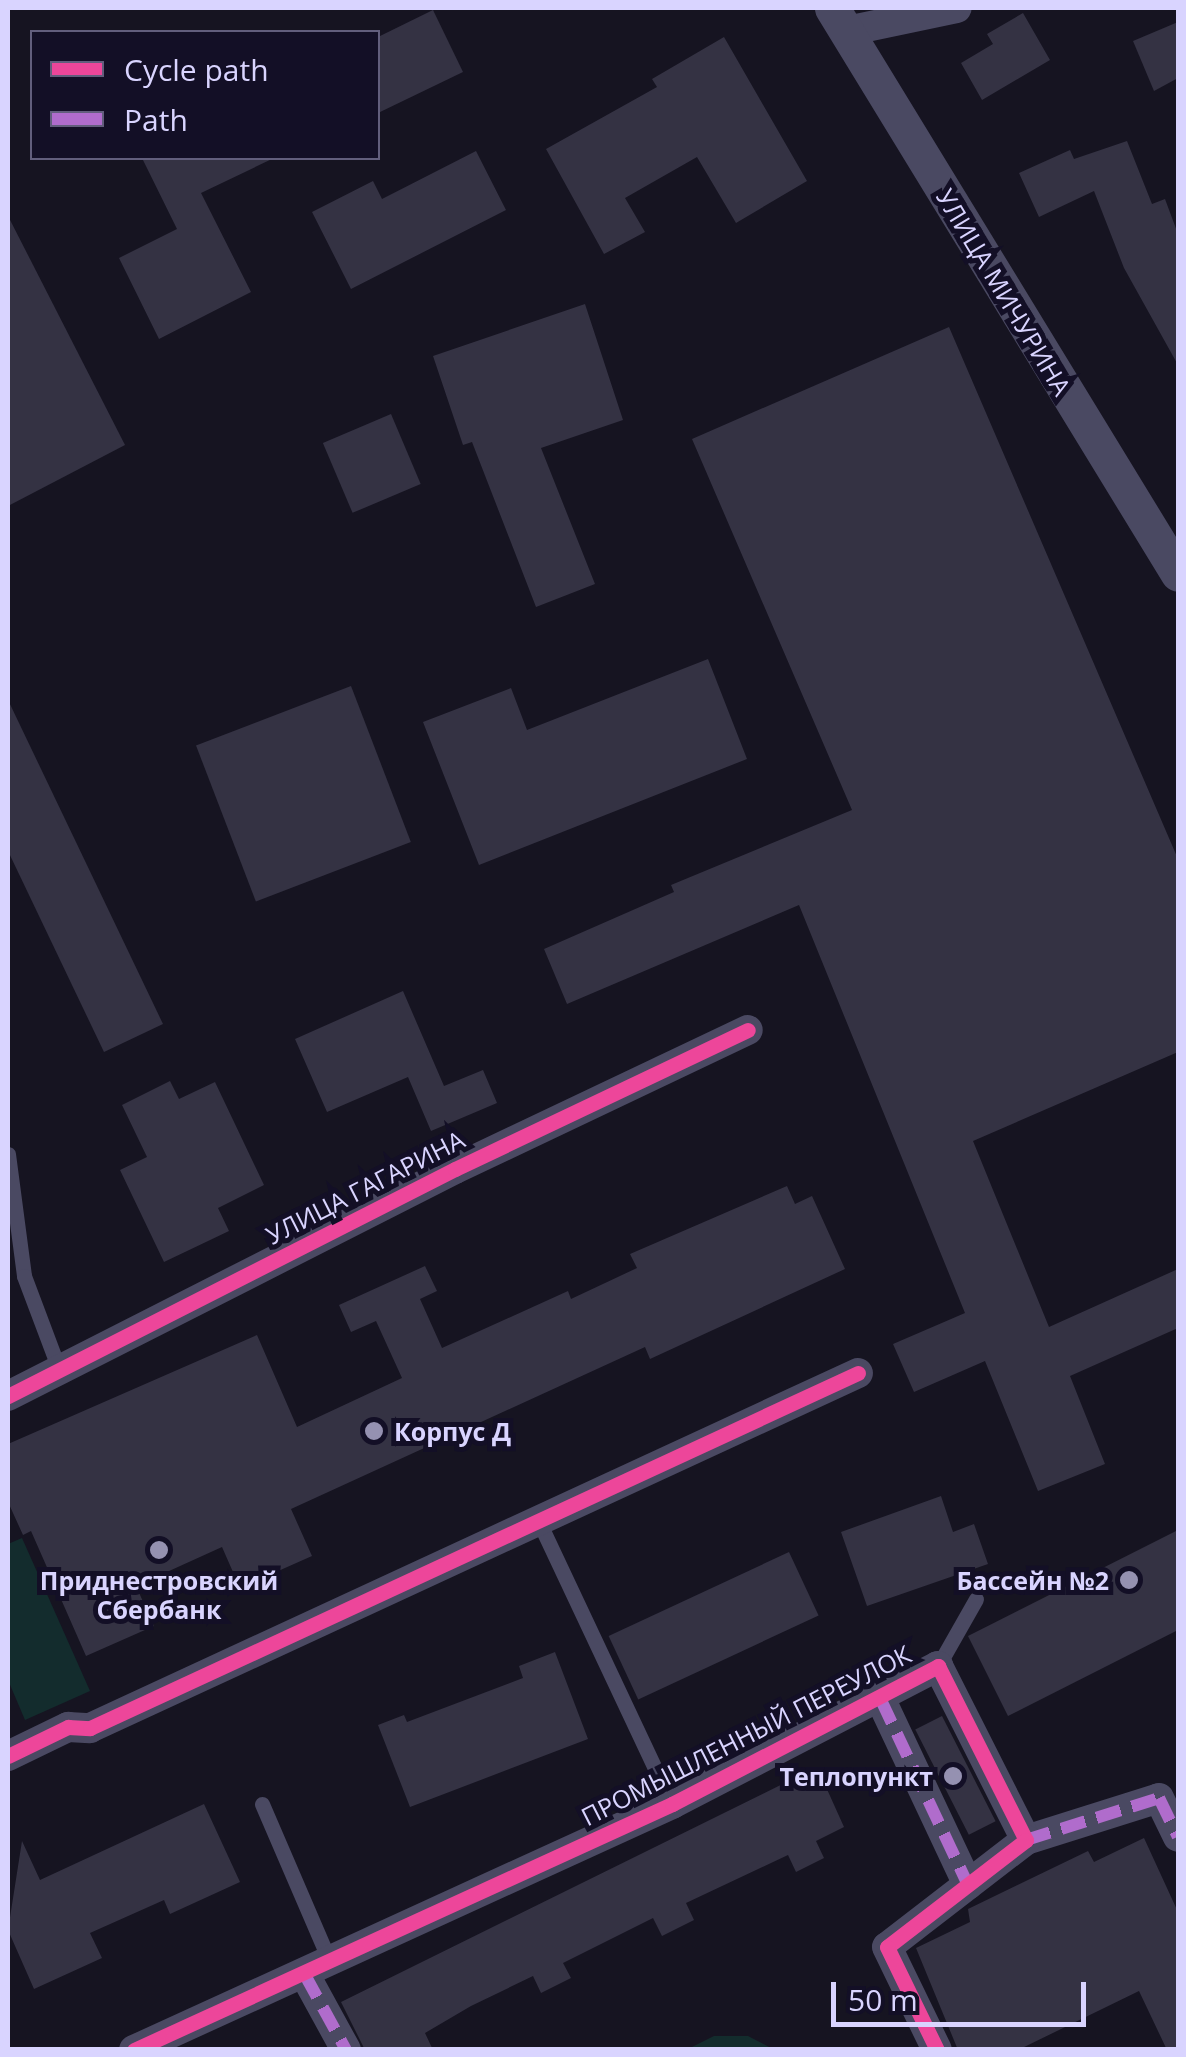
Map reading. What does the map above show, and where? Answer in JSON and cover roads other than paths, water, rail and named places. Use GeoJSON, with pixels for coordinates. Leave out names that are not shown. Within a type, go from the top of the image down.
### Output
{"type":"FeatureCollection","features":[{"type":"Feature","properties":{"kind":"street"},"geometry":{"type":"LineString","coordinates":[[839,19],[957,8]]}},
{"type":"Feature","properties":{"kind":"street","name":"УЛИЦА МИЧУРИНА"},"geometry":{"type":"LineString","coordinates":[[839,19],[1178,574]]}},
{"type":"Feature","properties":{"kind":"street","name":"УЛИЦА ГАГАРИНА"},"geometry":{"type":"LineString","coordinates":[[8,1396],[748,1030]]}},
{"type":"Feature","properties":{"kind":"street"},"geometry":{"type":"LineString","coordinates":[[8,1756],[68,1727],[90,1728],[540,1524],[858,1373]]}},
{"type":"Feature","properties":{"kind":"street","name":"ПРОМЫШЛЕННЫЙ ПЕРЕУЛОК"},"geometry":{"type":"LineString","coordinates":[[134,2050],[672,1804],[881,1700],[938,1666],[1026,1840]]}},
{"type":"Feature","properties":{"kind":"street"},"geometry":{"type":"LineString","coordinates":[[881,1700],[968,1885]]}},
{"type":"Feature","properties":{"kind":"street"},"geometry":{"type":"LineString","coordinates":[[937,2050],[886,1948],[1026,1840],[1159,1798],[1178,1837]]}},
{"type":"Feature","properties":{"kind":"street"},"geometry":{"type":"LineString","coordinates":[[318,1968],[346,2050]]}},
{"type":"Feature","properties":{"kind":"lane"},"geometry":{"type":"LineString","coordinates":[[8,1154],[24,1276],[60,1369]]}},
{"type":"Feature","properties":{"kind":"lane"},"geometry":{"type":"LineString","coordinates":[[540,1524],[672,1804]]}},
{"type":"Feature","properties":{"kind":"lane"},"geometry":{"type":"LineString","coordinates":[[938,1666],[976,1599]]}},
{"type":"Feature","properties":{"kind":"lane"},"geometry":{"type":"LineString","coordinates":[[262,1804],[318,1968]]}},
{"type":"Feature","properties":{"kind":"place","name":"Корпус Д"},"geometry":{"type":"Point","coordinates":[374,1431]}},
{"type":"Feature","properties":{"kind":"place","name":"Приднестровский Сбербанк"},"geometry":{"type":"Point","coordinates":[159,1550]}},
{"type":"Feature","properties":{"kind":"place","name":"Бассейн №2"},"geometry":{"type":"Point","coordinates":[1129,1580]}},
{"type":"Feature","properties":{"kind":"place","name":"Теплопункт"},"geometry":{"type":"Point","coordinates":[953,1776]}}]}
